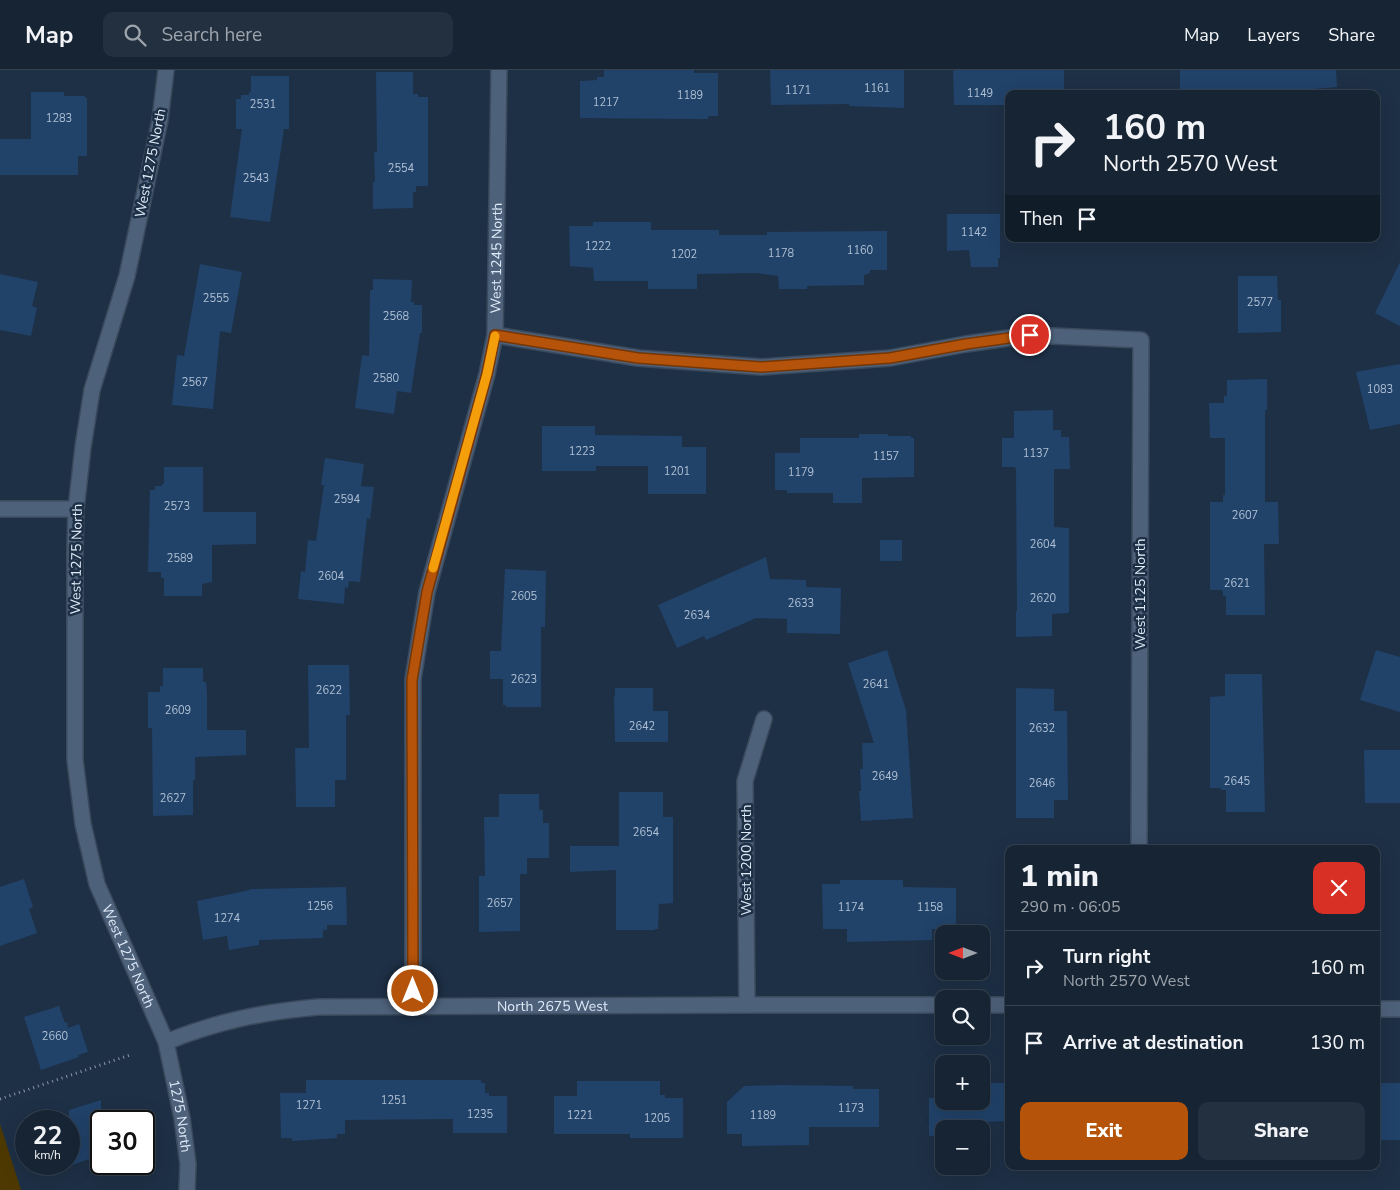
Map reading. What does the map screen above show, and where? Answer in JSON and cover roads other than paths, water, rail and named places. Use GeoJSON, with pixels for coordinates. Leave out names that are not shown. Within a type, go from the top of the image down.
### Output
{"type":"FeatureCollection","features":[{"type":"Feature","properties":{"kind":"street","name":"West 1275 North"},"geometry":{"type":"LineString","coordinates":[[166,70],[160,120],[127,276],[92,390],[83,447],[76,509],[75,760],[83,824],[97,884],[166,1042]]}},
{"type":"Feature","properties":{"kind":"street","name":"West 1245 North"},"geometry":{"type":"LineString","coordinates":[[413,1006],[412,680],[427,592],[487,374],[495,335],[499,70]]}},
{"type":"Feature","properties":{"kind":"street","name":"West 1125 North"},"geometry":{"type":"LineString","coordinates":[[495,335],[638,358],[761,367],[890,358],[1030,335],[1141,340],[1139,845]]}},
{"type":"Feature","properties":{"kind":"street"},"geometry":{"type":"LineString","coordinates":[[0,509],[76,509]]}},
{"type":"Feature","properties":{"kind":"street","name":"West 1200 North"},"geometry":{"type":"LineString","coordinates":[[747,1004],[745,781],[764,719]]}},
{"type":"Feature","properties":{"kind":"street","name":"North 2675 West"},"geometry":{"type":"LineString","coordinates":[[166,1042],[194,1031],[240,1018],[278,1011],[318,1007],[747,1004],[935,1005]]}},
{"type":"Feature","properties":{"kind":"street"},"geometry":{"type":"LineString","coordinates":[[990,1005],[1005,1006]]}},
{"type":"Feature","properties":{"kind":"street"},"geometry":{"type":"LineString","coordinates":[[1380,1009],[1400,1009]]}},
{"type":"Feature","properties":{"kind":"street","name":"1275 North"},"geometry":{"type":"LineString","coordinates":[[166,1042],[182,1118],[188,1164],[187,1190]]}}]}
